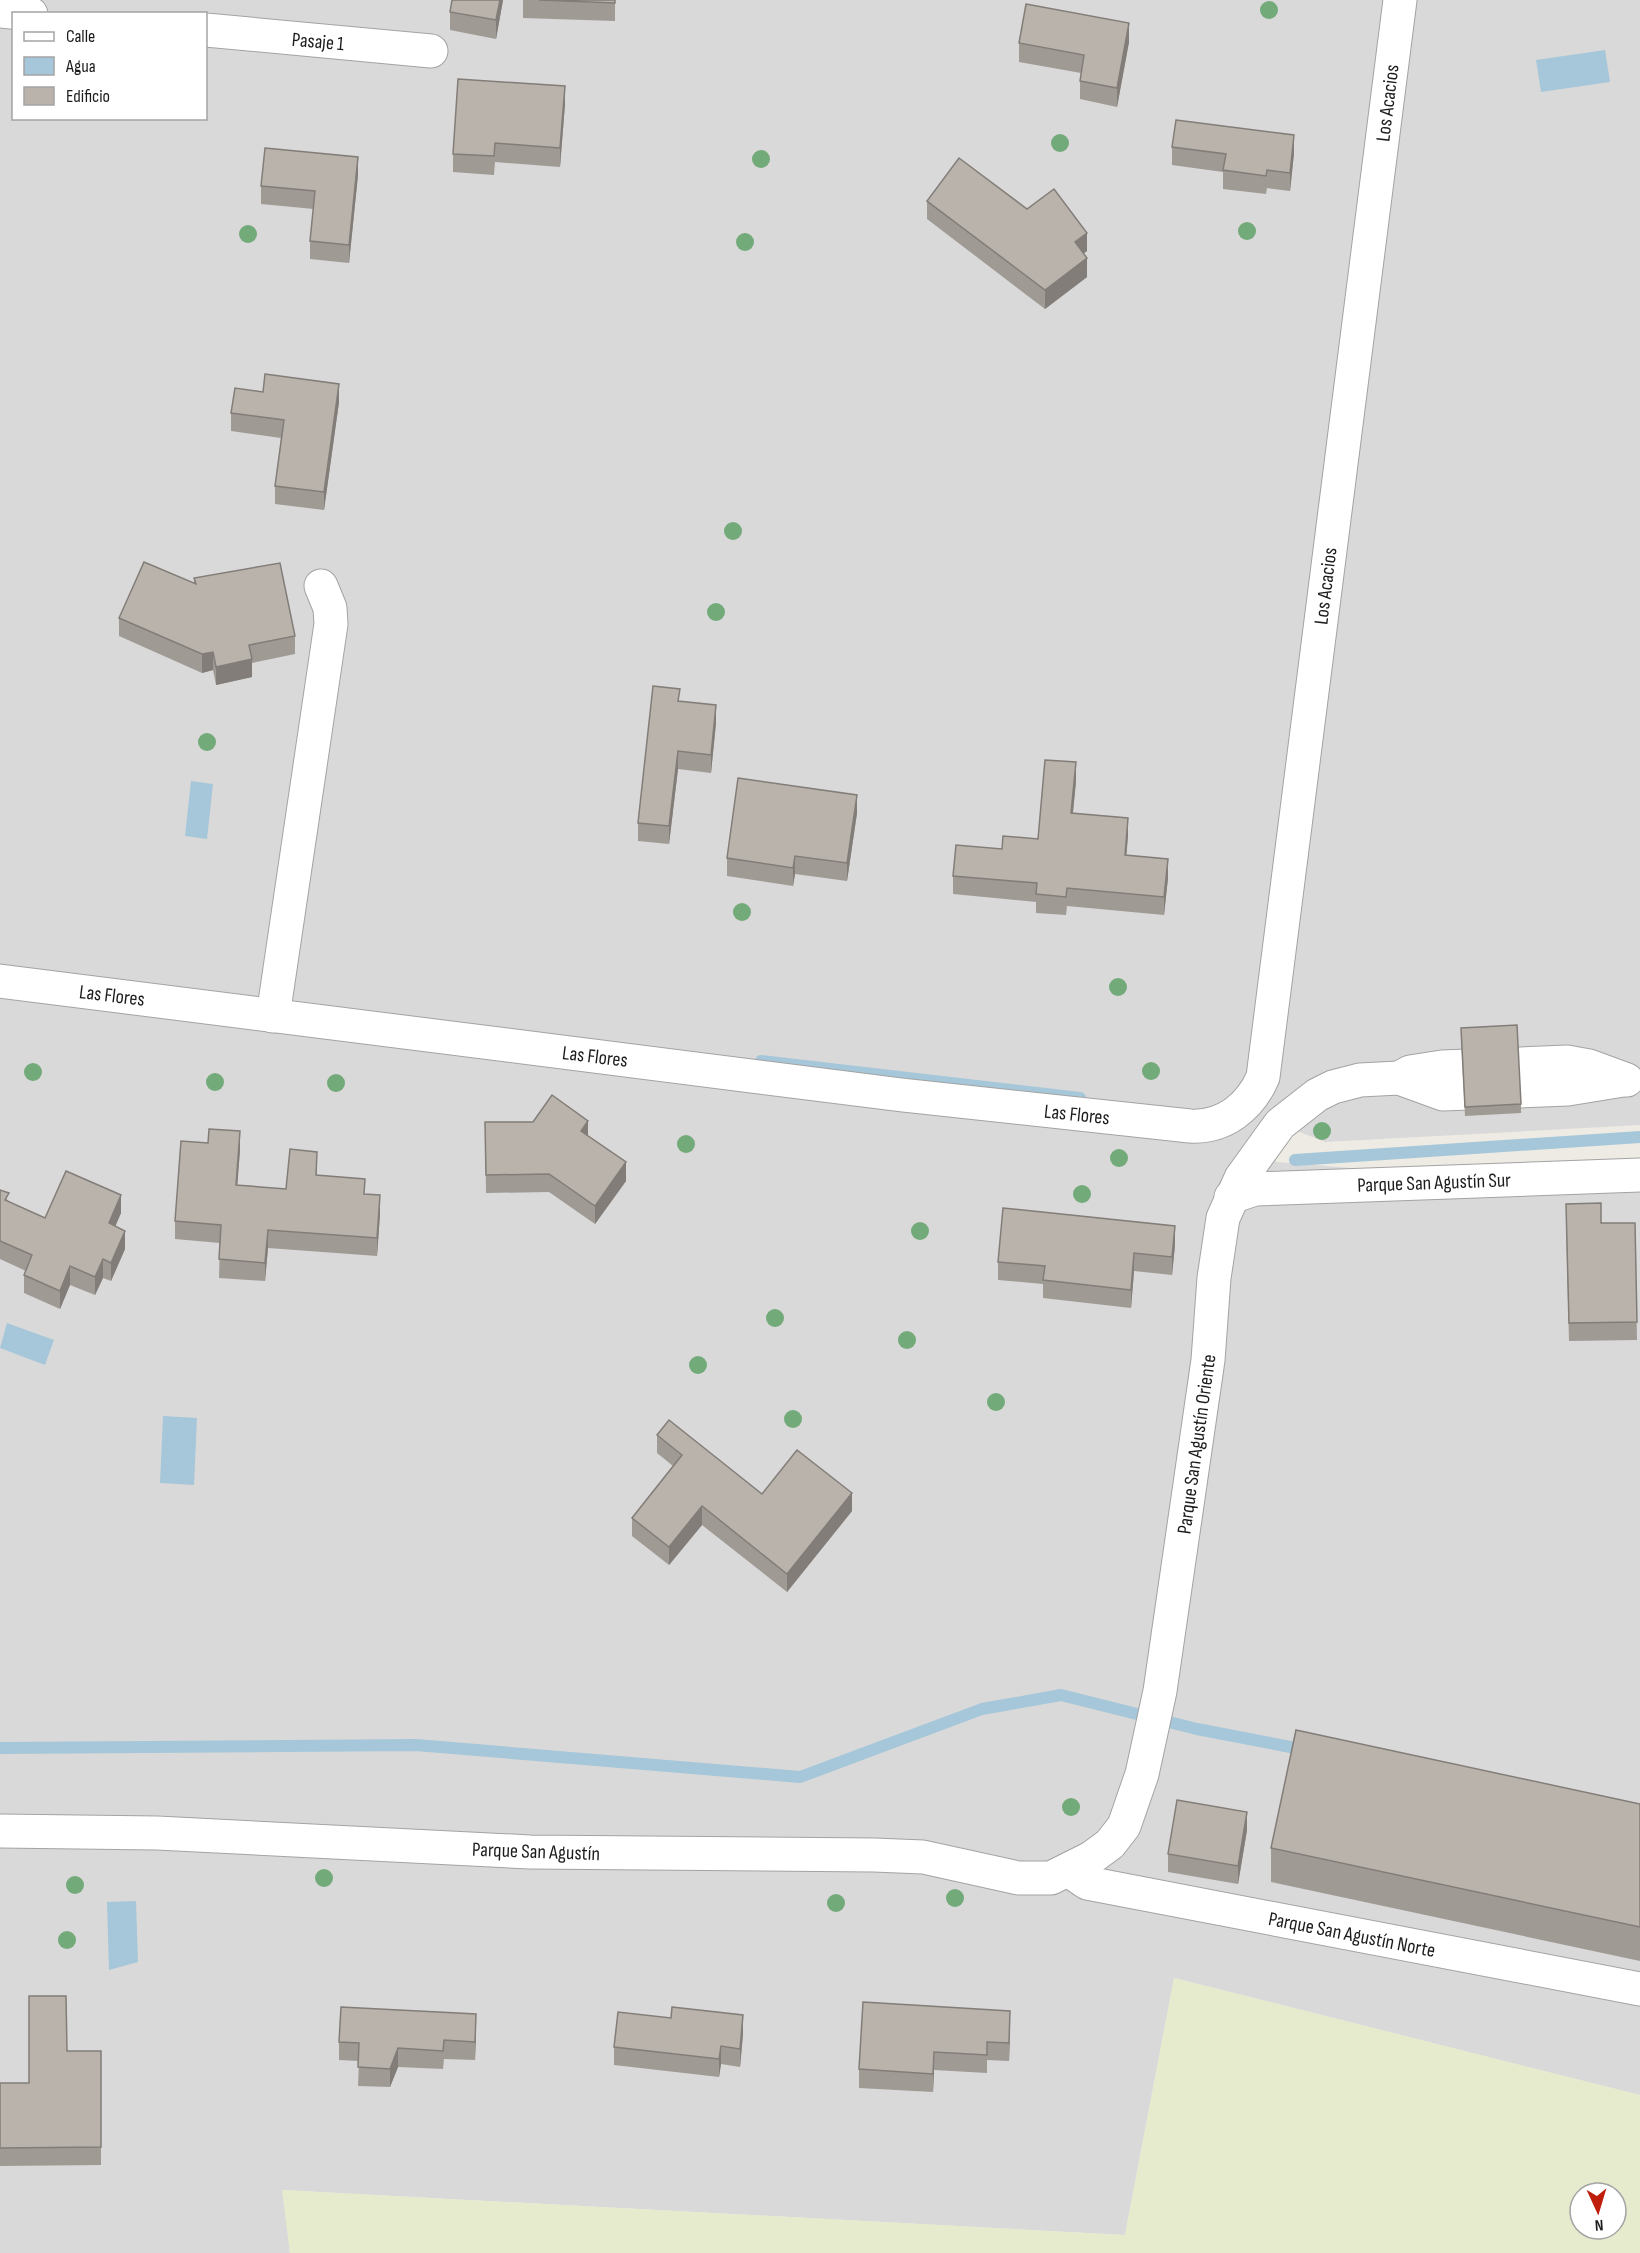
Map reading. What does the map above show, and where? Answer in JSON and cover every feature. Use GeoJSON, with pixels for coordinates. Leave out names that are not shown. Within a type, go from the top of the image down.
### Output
{"type":"FeatureCollection","features":[{"type":"Feature","properties":{"kind":"street","name":"Los Acacios"},"geometry":{"type":"LineString","coordinates":[[1190,1126],[1212,1125],[1225,1120],[1251,1099],[1263,1077],[1400,0]]}},
{"type":"Feature","properties":{"kind":"street"},"geometry":{"type":"LineString","coordinates":[[0,10],[16,12]]}},
{"type":"Feature","properties":{"kind":"street","name":"Pasaje 1"},"geometry":{"type":"LineString","coordinates":[[207,30],[430,51]]}},
{"type":"Feature","properties":{"kind":"street"},"geometry":{"type":"LineString","coordinates":[[273,1016],[331,624],[330,608],[321,586]]}},
{"type":"Feature","properties":{"kind":"street","name":"Las Flores"},"geometry":{"type":"LineString","coordinates":[[0,981],[902,1095],[1190,1126]]}},
{"type":"Feature","properties":{"kind":"street","name":"Parque San Agustín Oriente"},"geometry":{"type":"LineString","coordinates":[[1068,1870],[1110,1844],[1124,1826],[1135,1802],[1160,1691],[1209,1360],[1216,1262],[1230,1197],[1245,1172],[1280,1124],[1317,1095],[1333,1087],[1360,1080],[1399,1078],[1410,1072],[1442,1067],[1567,1062],[1634,1079]]}},
{"type":"Feature","properties":{"kind":"street","name":"Parque San Agustín Sur"},"geometry":{"type":"LineString","coordinates":[[1230,1197],[1255,1189],[1640,1175]]}},
{"type":"Feature","properties":{"kind":"street","name":"Parque San Agustín"},"geometry":{"type":"LineString","coordinates":[[0,1831],[157,1833],[530,1852],[923,1857],[967,1869],[1036,1879],[1051,1878],[1068,1870]]}},
{"type":"Feature","properties":{"kind":"street","name":"Parque San Agustín Norte"},"geometry":{"type":"LineString","coordinates":[[1068,1870],[1087,1883],[1640,1989]]}},
{"type":"Feature","properties":{"kind":"shaded area"},"geometry":{"type":"Polygon","coordinates":[[[0,0],[1640,0],[1640,1125],[1325,1142],[1265,1118],[1276,1162],[1640,1191],[1640,2095],[1174,1978],[1125,2235],[283,2190],[290,2253],[0,2253],[0,0]]]}},
{"type":"Feature","properties":{"kind":"green space"},"geometry":{"type":"Polygon","coordinates":[[[1174,1978],[1640,2095],[1640,2253],[290,2253],[282,2190],[1125,2235],[1174,1978]]]}},
{"type":"Feature","properties":{"kind":"water"},"geometry":{"type":"Polygon","coordinates":[[[1605,50],[1610,82],[1541,92],[1536,60],[1605,50]]]}},
{"type":"Feature","properties":{"kind":"water"},"geometry":{"type":"Polygon","coordinates":[[[191,781],[213,784],[207,839],[185,836],[191,781]]]}},
{"type":"Feature","properties":{"kind":"water"},"geometry":{"type":"Polygon","coordinates":[[[7,1323],[54,1340],[45,1365],[0,1348],[7,1323]]]}},
{"type":"Feature","properties":{"kind":"water"},"geometry":{"type":"Polygon","coordinates":[[[163,1416],[197,1418],[194,1485],[160,1483],[163,1416]]]}},
{"type":"Feature","properties":{"kind":"water"},"geometry":{"type":"Polygon","coordinates":[[[136,1901],[138,1962],[109,1970],[107,1902],[136,1901]]]}},
{"type":"Feature","properties":{"kind":"building"},"geometry":{"type":"Polygon","coordinates":[[[452,0],[500,0],[496,20],[450,12],[452,0]]]}},
{"type":"Feature","properties":{"kind":"building"},"geometry":{"type":"Polygon","coordinates":[[[539,0],[615,0],[615,3],[539,0]]]}},
{"type":"Feature","properties":{"kind":"building"},"geometry":{"type":"Polygon","coordinates":[[[1026,4],[1129,23],[1117,88],[1080,81],[1084,55],[1019,43],[1026,4]]]}},
{"type":"Feature","properties":{"kind":"building"},"geometry":{"type":"Polygon","coordinates":[[[458,79],[565,86],[560,148],[495,143],[494,156],[453,154],[458,79]]]}},
{"type":"Feature","properties":{"kind":"building"},"geometry":{"type":"Polygon","coordinates":[[[1176,120],[1294,135],[1290,173],[1267,170],[1266,176],[1223,170],[1226,154],[1172,147],[1176,120]]]}},
{"type":"Feature","properties":{"kind":"building"},"geometry":{"type":"Polygon","coordinates":[[[265,148],[358,157],[349,245],[310,241],[315,191],[261,186],[265,148]]]}},
{"type":"Feature","properties":{"kind":"building"},"geometry":{"type":"Polygon","coordinates":[[[959,158],[1027,209],[1054,189],[1087,233],[1075,242],[1087,258],[1045,290],[927,201],[959,158]]]}},
{"type":"Feature","properties":{"kind":"building"},"geometry":{"type":"Polygon","coordinates":[[[265,374],[339,384],[324,492],[275,486],[284,420],[231,413],[235,388],[263,392],[265,374]]]}},
{"type":"Feature","properties":{"kind":"building"},"geometry":{"type":"Polygon","coordinates":[[[144,562],[196,584],[194,578],[280,563],[295,636],[249,645],[252,659],[216,667],[213,652],[202,654],[119,618],[144,562]]]}},
{"type":"Feature","properties":{"kind":"building"},"geometry":{"type":"Polygon","coordinates":[[[653,686],[680,689],[678,701],[716,705],[711,755],[678,751],[669,826],[638,823],[653,686]]]}},
{"type":"Feature","properties":{"kind":"building"},"geometry":{"type":"Polygon","coordinates":[[[1045,760],[1076,762],[1071,813],[1128,818],[1125,855],[1168,859],[1164,897],[1067,888],[1066,897],[1036,894],[1037,883],[953,876],[956,845],[1002,849],[1003,836],[1038,839],[1045,760]]]}},
{"type":"Feature","properties":{"kind":"building"},"geometry":{"type":"Polygon","coordinates":[[[738,778],[857,795],[847,863],[795,856],[793,868],[727,858],[738,778]]]}},
{"type":"Feature","properties":{"kind":"building"},"geometry":{"type":"Polygon","coordinates":[[[1517,1025],[1521,1104],[1465,1107],[1461,1028],[1517,1025]]]}},
{"type":"Feature","properties":{"kind":"building"},"geometry":{"type":"Polygon","coordinates":[[[552,1095],[588,1121],[581,1131],[626,1162],[595,1206],[549,1174],[486,1175],[485,1122],[533,1122],[552,1095]]]}},
{"type":"Feature","properties":{"kind":"building"},"geometry":{"type":"Polygon","coordinates":[[[209,1129],[240,1131],[236,1185],[286,1189],[290,1149],[317,1152],[316,1175],[365,1179],[364,1194],[380,1195],[377,1238],[268,1230],[265,1263],[219,1259],[221,1225],[175,1221],[181,1141],[208,1143],[209,1129]]]}},
{"type":"Feature","properties":{"kind":"building"},"geometry":{"type":"Polygon","coordinates":[[[66,1171],[121,1195],[109,1223],[125,1231],[111,1263],[103,1259],[95,1277],[70,1266],[60,1291],[24,1275],[32,1255],[0,1241],[0,1190],[9,1193],[5,1200],[45,1218],[66,1171]]]}},
{"type":"Feature","properties":{"kind":"building"},"geometry":{"type":"Polygon","coordinates":[[[1601,1203],[1601,1223],[1635,1223],[1637,1322],[1569,1323],[1566,1204],[1601,1203]]]}},
{"type":"Feature","properties":{"kind":"building"},"geometry":{"type":"Polygon","coordinates":[[[1003,1208],[1175,1226],[1172,1257],[1134,1253],[1131,1290],[1043,1280],[1045,1266],[998,1262],[1003,1208]]]}},
{"type":"Feature","properties":{"kind":"building"},"geometry":{"type":"Polygon","coordinates":[[[669,1420],[762,1494],[797,1450],[852,1493],[787,1574],[702,1506],[669,1547],[632,1518],[682,1455],[657,1435],[669,1420]]]}},
{"type":"Feature","properties":{"kind":"building"},"geometry":{"type":"Polygon","coordinates":[[[1296,1730],[1640,1804],[1640,1927],[1271,1848],[1296,1730]]]}},
{"type":"Feature","properties":{"kind":"building"},"geometry":{"type":"Polygon","coordinates":[[[1177,1800],[1247,1812],[1238,1866],[1168,1854],[1177,1800]]]}},
{"type":"Feature","properties":{"kind":"building"},"geometry":{"type":"Polygon","coordinates":[[[29,1996],[66,1996],[67,2051],[101,2051],[101,2147],[0,2148],[0,2083],[29,2083],[29,1996]]]}},
{"type":"Feature","properties":{"kind":"building"},"geometry":{"type":"Polygon","coordinates":[[[863,2002],[1010,2011],[1009,2043],[987,2042],[987,2055],[934,2052],[933,2074],[859,2069],[863,2002]]]}},
{"type":"Feature","properties":{"kind":"building"},"geometry":{"type":"Polygon","coordinates":[[[341,2007],[476,2014],[475,2042],[444,2040],[443,2051],[398,2048],[390,2069],[358,2067],[359,2043],[339,2042],[341,2007]]]}},
{"type":"Feature","properties":{"kind":"building"},"geometry":{"type":"Polygon","coordinates":[[[672,2007],[743,2015],[740,2049],[721,2046],[719,2059],[614,2047],[618,2012],[671,2018],[672,2007]]]}},
{"type":"Feature","properties":{"kind":"waterway"},"geometry":{"type":"LineString","coordinates":[[761,1061],[1080,1098]]}},
{"type":"Feature","properties":{"kind":"waterway"},"geometry":{"type":"LineString","coordinates":[[1295,1160],[1640,1137]]}},
{"type":"Feature","properties":{"kind":"waterway"},"geometry":{"type":"LineString","coordinates":[[0,1748],[416,1745],[800,1777],[982,1709],[1061,1695],[1197,1729],[1306,1750]]}}]}
